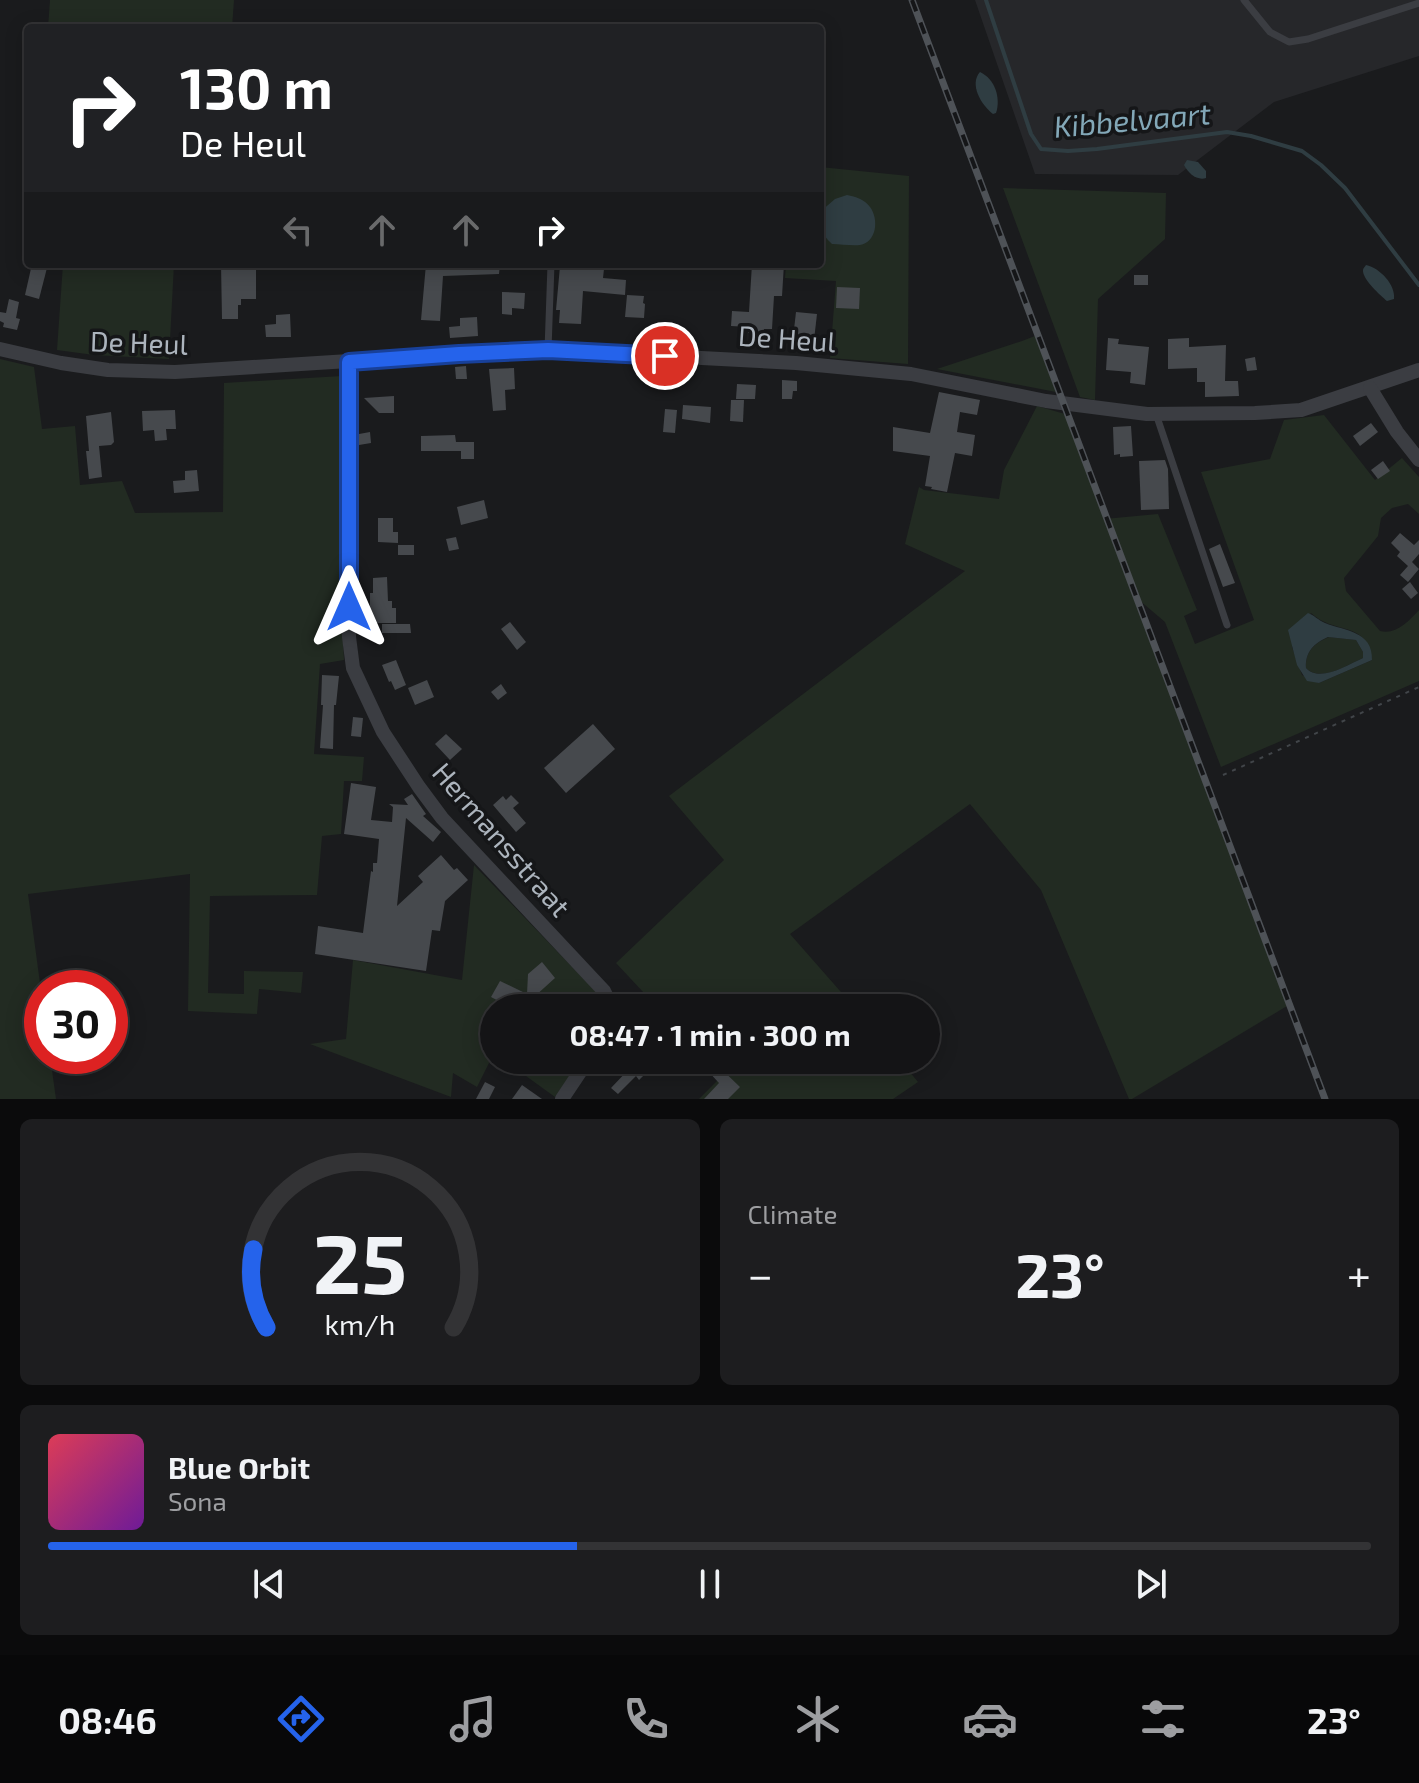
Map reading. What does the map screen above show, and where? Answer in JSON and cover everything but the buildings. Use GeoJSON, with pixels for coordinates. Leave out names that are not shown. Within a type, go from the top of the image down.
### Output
{"type":"FeatureCollection","features":[{"type":"Feature","properties":{"kind":"street","name":"De Heul"},"geometry":{"type":"LineString","coordinates":[[0,349],[108,370],[175,372],[548,350],[796,363],[911,374],[1046,401],[1156,414],[1301,410],[1419,370]]}},
{"type":"Feature","properties":{"kind":"street","name":"Hermansstraat"},"geometry":{"type":"LineString","coordinates":[[349,362],[349,637],[353,668],[383,732],[442,818],[605,994]]}},
{"type":"Feature","properties":{"kind":"street"},"geometry":{"type":"LineString","coordinates":[[1370,388],[1397,432],[1419,460]]}},
{"type":"Feature","properties":{"kind":"street"},"geometry":{"type":"LineString","coordinates":[[562,1099],[579,1074]]}},
{"type":"Feature","properties":{"kind":"lane"},"geometry":{"type":"LineString","coordinates":[[1244,0],[1270,32],[1289,42],[1308,39],[1419,3]]}},
{"type":"Feature","properties":{"kind":"lane"},"geometry":{"type":"LineString","coordinates":[[548,350],[551,268]]}},
{"type":"Feature","properties":{"kind":"lane"},"geometry":{"type":"LineString","coordinates":[[1156,414],[1227,625]]}},
{"type":"Feature","properties":{"kind":"path"},"geometry":{"type":"LineString","coordinates":[[1223,775],[1419,687]]}},
{"type":"Feature","properties":{"kind":"shaded area"},"geometry":{"type":"Polygon","coordinates":[[[50,0],[234,0],[232,24],[48,24],[50,0]]]}},
{"type":"Feature","properties":{"kind":"shaded area"},"geometry":{"type":"Polygon","coordinates":[[[975,0],[1419,0],[1419,56],[1274,102],[1178,175],[1035,174],[975,0]]]}},
{"type":"Feature","properties":{"kind":"shaded area"},"geometry":{"type":"Polygon","coordinates":[[[980,72],[990,79],[996,90],[996,113],[989,110],[978,94],[976,82],[980,72]]]}},
{"type":"Feature","properties":{"kind":"shaded area"},"geometry":{"type":"Polygon","coordinates":[[[1187,160],[1198,162],[1206,171],[1206,178],[1190,173],[1184,165],[1187,160]]]}},
{"type":"Feature","properties":{"kind":"shaded area"},"geometry":{"type":"Polygon","coordinates":[[[824,167],[909,176],[908,364],[830,358],[836,281],[785,278],[786,268],[824,268],[824,167]]]}},
{"type":"Feature","properties":{"kind":"shaded area"},"geometry":{"type":"Polygon","coordinates":[[[1003,188],[1166,193],[1165,239],[1098,299],[1095,400],[1080,397],[1003,188]]]}},
{"type":"Feature","properties":{"kind":"shaded area"},"geometry":{"type":"Polygon","coordinates":[[[847,195],[870,207],[875,218],[875,229],[866,243],[832,244],[825,236],[824,209],[835,199],[847,195]]]}},
{"type":"Feature","properties":{"kind":"shaded area"},"geometry":{"type":"Polygon","coordinates":[[[1366,265],[1386,278],[1394,299],[1387,301],[1369,282],[1363,274],[1366,265]]]}},
{"type":"Feature","properties":{"kind":"shaded area"},"geometry":{"type":"Polygon","coordinates":[[[63,268],[174,268],[169,359],[57,350],[63,268]]]}},
{"type":"Feature","properties":{"kind":"shaded area"},"geometry":{"type":"Polygon","coordinates":[[[1035,336],[1056,392],[937,369],[1022,341],[1035,336]]]}},
{"type":"Feature","properties":{"kind":"shaded area"},"geometry":{"type":"Polygon","coordinates":[[[0,359],[34,367],[42,429],[75,426],[80,485],[122,481],[135,513],[223,512],[224,383],[342,376],[341,609],[344,660],[320,664],[314,754],[364,757],[362,781],[344,781],[341,834],[322,836],[317,895],[210,896],[208,993],[244,994],[244,971],[303,972],[301,993],[259,989],[257,1014],[188,1011],[190,874],[28,894],[38,970],[24,970],[24,1074],[53,1074],[56,1099],[0,1099],[0,359]]]}},
{"type":"Feature","properties":{"kind":"shaded area"},"geometry":{"type":"Polygon","coordinates":[[[1037,406],[1065,414],[1104,519],[1158,514],[1197,610],[1184,616],[1195,644],[1254,620],[1201,472],[1270,459],[1284,420],[1324,415],[1375,480],[1402,458],[1419,477],[1419,514],[1408,504],[1392,508],[1381,518],[1378,536],[1344,578],[1346,591],[1380,631],[1396,629],[1419,610],[1419,681],[1221,767],[1165,622],[1132,594],[1287,1006],[1132,1099],[1129,1099],[1041,890],[970,804],[790,934],[843,994],[645,994],[616,963],[724,860],[669,796],[965,571],[905,544],[919,487],[999,499],[1004,470],[1037,406]],[[1311,613],[1292,647],[1302,675],[1319,683],[1372,660],[1369,647],[1357,633],[1330,624],[1311,613]]]}},
{"type":"Feature","properties":{"kind":"shaded area"},"geometry":{"type":"Polygon","coordinates":[[[1308,613],[1363,638],[1371,650],[1372,660],[1319,683],[1307,681],[1297,665],[1288,630],[1308,613]],[[1323,639],[1309,653],[1306,668],[1319,674],[1326,673],[1363,658],[1356,640],[1323,639]]]}},
{"type":"Feature","properties":{"kind":"shaded area"},"geometry":{"type":"Polygon","coordinates":[[[1329,637],[1356,640],[1363,658],[1334,671],[1312,672],[1306,668],[1309,653],[1315,645],[1329,637]]]}},
{"type":"Feature","properties":{"kind":"shaded area"},"geometry":{"type":"Polygon","coordinates":[[[474,865],[598,994],[480,994],[480,1074],[484,1074],[477,1087],[453,1073],[451,1097],[310,1044],[346,1039],[353,960],[462,980],[474,865]]]}},
{"type":"Feature","properties":{"kind":"shaded area"},"geometry":{"type":"Polygon","coordinates":[[[523,1074],[571,1074],[555,1097],[523,1074]]]}},
{"type":"Feature","properties":{"kind":"shaded area"},"geometry":{"type":"Polygon","coordinates":[[[724,1074],[911,1074],[918,1082],[893,1099],[699,1099],[724,1074]]]}},
{"type":"Feature","properties":{"kind":"waterway","name":"Kibbelvaart"},"geometry":{"type":"LineString","coordinates":[[986,0],[1031,134],[1041,149],[1097,149],[1227,132],[1302,151],[1345,188],[1419,285]]}},
{"type":"Feature","properties":{"kind":"railway"},"geometry":{"type":"LineString","coordinates":[[912,0],[1325,1099]]}},
{"type":"Feature","properties":{"kind":"route"},"geometry":{"type":"LineString","coordinates":[[349,607],[349,362],[548,350],[665,356]]}}]}
